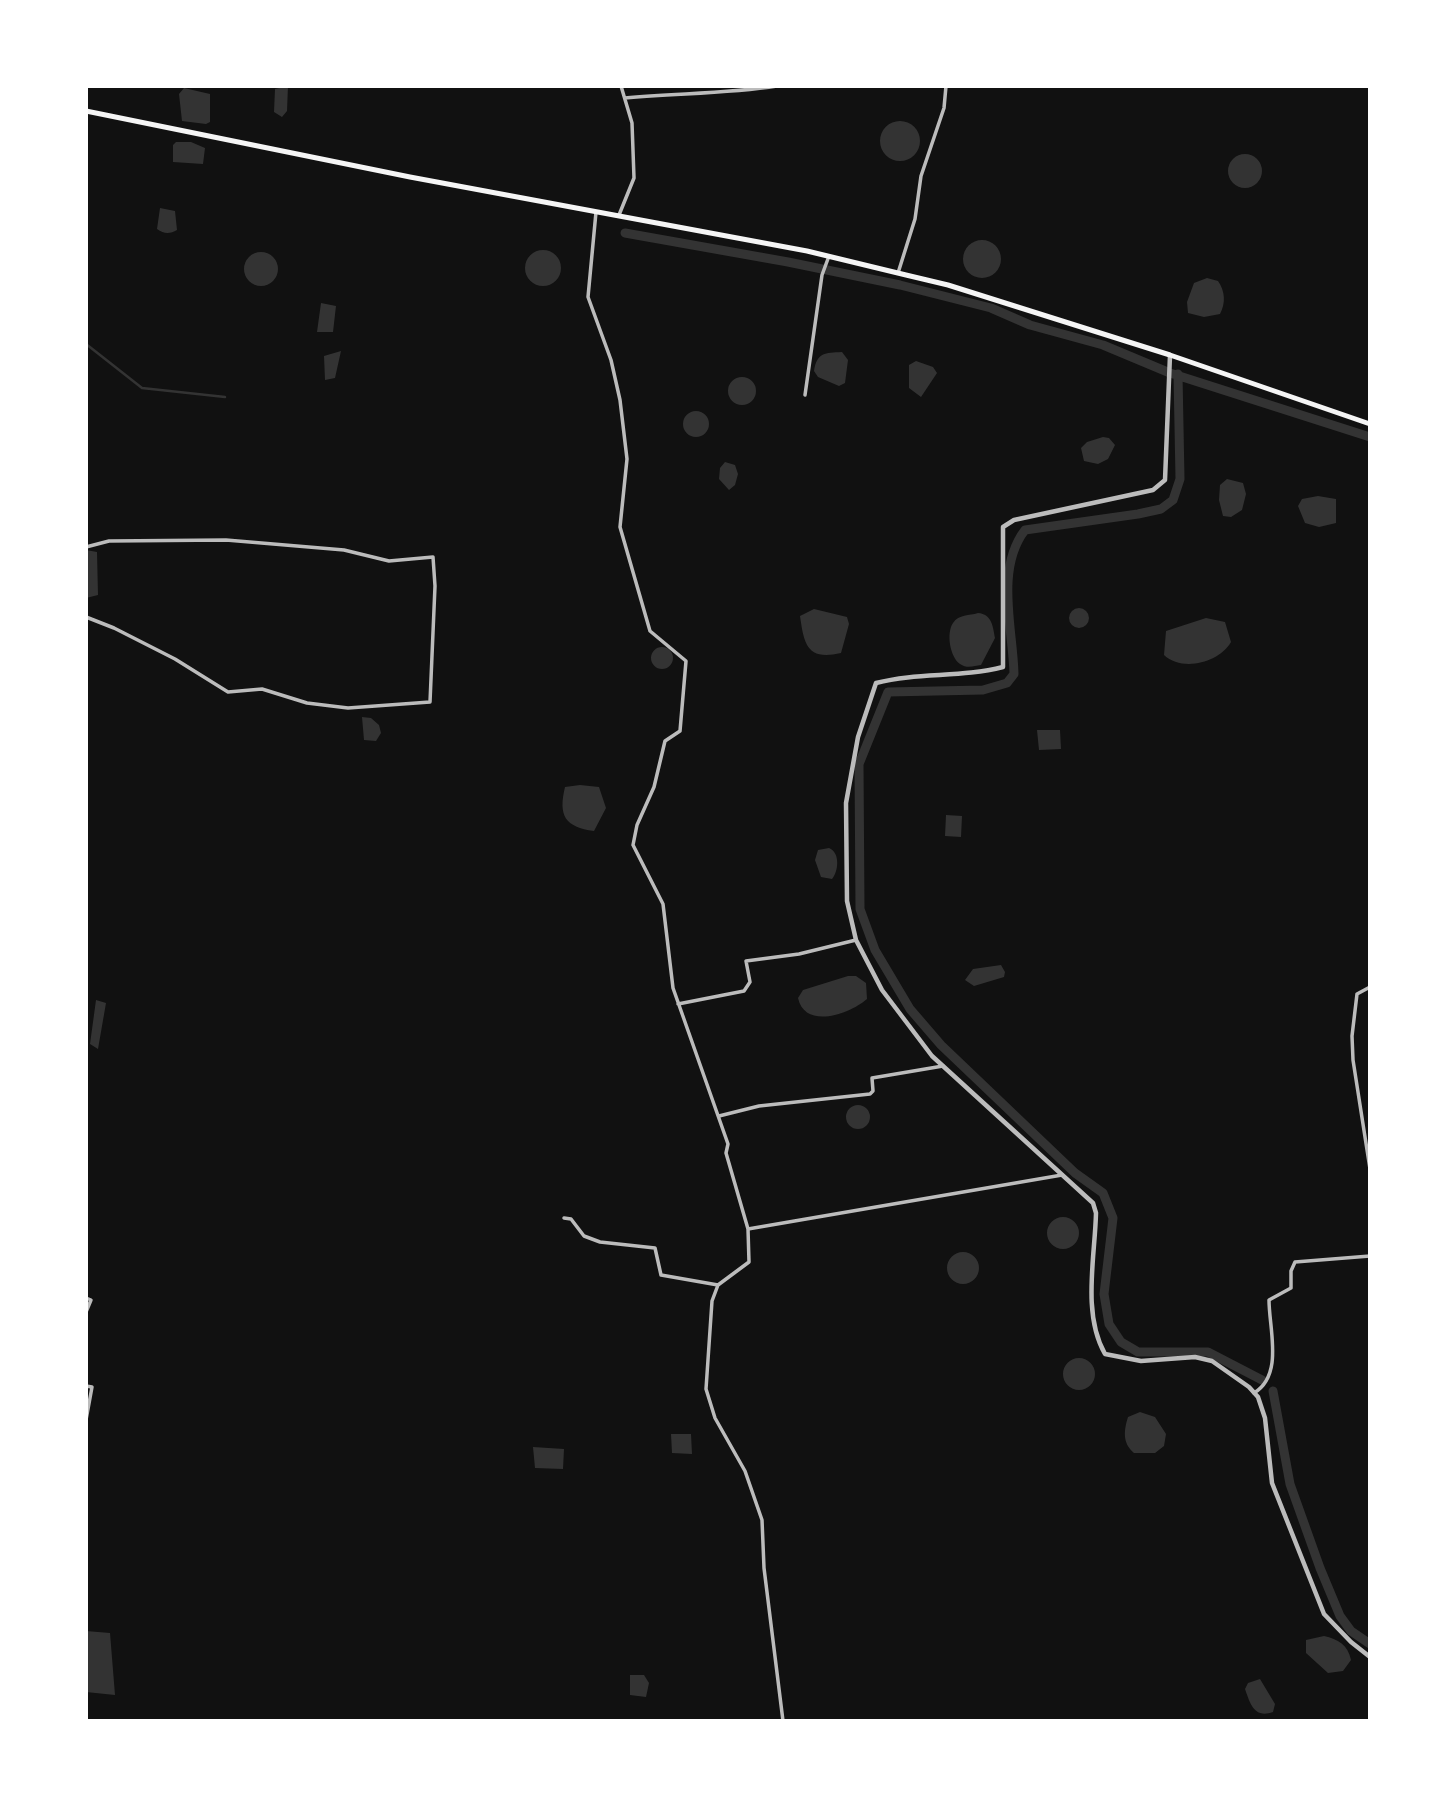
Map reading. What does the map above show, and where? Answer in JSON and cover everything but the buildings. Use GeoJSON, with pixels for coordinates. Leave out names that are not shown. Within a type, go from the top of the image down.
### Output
{"type":"FeatureCollection","features":[{"type":"Feature","properties":{"kind":"main road"},"geometry":{"type":"LineString","coordinates":[[86,111],[829,256],[948,285],[1370,424]]}},
{"type":"Feature","properties":{"kind":"street"},"geometry":{"type":"LineString","coordinates":[[618,216],[634,178],[632,124],[621,86]]}},
{"type":"Feature","properties":{"kind":"street"},"geometry":{"type":"LineString","coordinates":[[625,98],[690,92],[710,94],[777,86]]}},
{"type":"Feature","properties":{"kind":"street"},"geometry":{"type":"LineString","coordinates":[[898,273],[915,219],[920,176],[944,108],[946,86]]}},
{"type":"Feature","properties":{"kind":"street"},"geometry":{"type":"LineString","coordinates":[[596,212],[588,297],[611,360],[620,400],[628,460],[620,527],[650,631],[686,661],[680,731],[665,741],[654,787],[636,825],[633,845],[663,904],[673,988],[719,1116],[748,1229],[749,1262],[718,1285],[709,1321],[707,1399],[746,1471],[762,1520],[783,1721]]}},
{"type":"Feature","properties":{"kind":"street"},"geometry":{"type":"LineString","coordinates":[[805,395],[821,275],[829,256]]}},
{"type":"Feature","properties":{"kind":"street"},"geometry":{"type":"LineString","coordinates":[[1170,359],[1165,480],[1153,490],[1014,520],[1003,527],[1003,667],[978,674],[897,678],[876,683],[858,737],[846,803],[847,901],[856,940],[902,1020],[944,1066],[1093,1203],[1096,1213],[1094,1313],[1100,1345],[1105,1354],[1141,1361],[1181,1357],[1212,1361],[1237,1376],[1254,1393],[1265,1418],[1272,1483],[1315,1593],[1332,1622],[1370,1657]]}},
{"type":"Feature","properties":{"kind":"street"},"geometry":{"type":"LineString","coordinates":[[86,547],[120,540],[226,540],[344,550],[389,561],[433,557],[435,586],[430,702],[348,708],[307,703],[262,690],[228,692],[175,659],[86,617]]}},
{"type":"Feature","properties":{"kind":"street"},"geometry":{"type":"LineString","coordinates":[[678,1004],[744,991],[750,982],[746,961],[856,940]]}},
{"type":"Feature","properties":{"kind":"street"},"geometry":{"type":"LineString","coordinates":[[1370,987],[1357,994],[1352,1036],[1370,1169]]}},
{"type":"Feature","properties":{"kind":"street"},"geometry":{"type":"LineString","coordinates":[[719,1116],[759,1106],[870,1094],[873,1091],[871,1078],[944,1066]]}},
{"type":"Feature","properties":{"kind":"street"},"geometry":{"type":"LineString","coordinates":[[748,1229],[1062,1175]]}},
{"type":"Feature","properties":{"kind":"street"},"geometry":{"type":"LineString","coordinates":[[564,1218],[571,1219],[584,1236],[600,1242],[655,1248],[661,1275],[718,1285]]}},
{"type":"Feature","properties":{"kind":"street"},"geometry":{"type":"LineString","coordinates":[[1254,1393],[1267,1383],[1271,1372],[1269,1300],[1291,1288],[1290,1271],[1295,1262],[1370,1256]]}},
{"type":"Feature","properties":{"kind":"street"},"geometry":{"type":"LineString","coordinates":[[86,1298],[91,1300],[86,1312]]}},
{"type":"Feature","properties":{"kind":"street"},"geometry":{"type":"LineString","coordinates":[[86,1387],[92,1387],[86,1420]]}},
{"type":"Feature","properties":{"kind":"shaded area"},"geometry":{"type":"Polygon","coordinates":[[[288,86],[287,111],[282,117],[274,112],[275,89],[288,86]]]}},
{"type":"Feature","properties":{"kind":"shaded area"},"geometry":{"type":"Polygon","coordinates":[[[184,88],[210,94],[210,122],[206,124],[182,121],[179,94],[184,88]]]}},
{"type":"Feature","properties":{"kind":"shaded area"},"geometry":{"type":"Polygon","coordinates":[[[900,121],[914,127],[920,141],[914,155],[900,161],[886,155],[880,141],[886,127],[900,121]]]}},
{"type":"Feature","properties":{"kind":"shaded area"},"geometry":{"type":"Polygon","coordinates":[[[176,142],[191,142],[205,148],[203,164],[173,162],[173,145],[176,142]]]}},
{"type":"Feature","properties":{"kind":"shaded area"},"geometry":{"type":"Polygon","coordinates":[[[1245,154],[1257,159],[1262,171],[1257,183],[1245,188],[1233,183],[1228,171],[1233,159],[1245,154]]]}},
{"type":"Feature","properties":{"kind":"shaded area"},"geometry":{"type":"Polygon","coordinates":[[[160,208],[175,211],[177,230],[167,233],[157,229],[160,208]]]}},
{"type":"Feature","properties":{"kind":"shaded area"},"geometry":{"type":"Polygon","coordinates":[[[982,240],[996,245],[1001,259],[996,273],[982,278],[968,273],[963,259],[968,245],[982,240]]]}},
{"type":"Feature","properties":{"kind":"shaded area"},"geometry":{"type":"Polygon","coordinates":[[[543,250],[556,255],[561,268],[556,281],[543,286],[530,281],[525,268],[530,255],[543,250]]]}},
{"type":"Feature","properties":{"kind":"shaded area"},"geometry":{"type":"Polygon","coordinates":[[[261,252],[273,257],[278,269],[273,281],[261,286],[249,281],[244,269],[249,257],[261,252]]]}},
{"type":"Feature","properties":{"kind":"shaded area"},"geometry":{"type":"Polygon","coordinates":[[[1207,278],[1218,281],[1222,289],[1224,301],[1220,314],[1204,317],[1188,313],[1187,302],[1194,283],[1207,278]]]}},
{"type":"Feature","properties":{"kind":"shaded area"},"geometry":{"type":"Polygon","coordinates":[[[321,303],[336,306],[333,332],[317,332],[321,303]]]}},
{"type":"Feature","properties":{"kind":"shaded area"},"geometry":{"type":"Polygon","coordinates":[[[341,351],[335,378],[325,380],[324,356],[341,351]]]}},
{"type":"Feature","properties":{"kind":"shaded area"},"geometry":{"type":"Polygon","coordinates":[[[842,352],[848,360],[845,383],[839,386],[818,377],[814,371],[817,360],[826,353],[842,352]]]}},
{"type":"Feature","properties":{"kind":"shaded area"},"geometry":{"type":"Polygon","coordinates":[[[916,361],[933,367],[937,373],[921,397],[909,388],[909,365],[916,361]]]}},
{"type":"Feature","properties":{"kind":"shaded area"},"geometry":{"type":"Polygon","coordinates":[[[742,377],[752,381],[756,391],[752,401],[742,405],[732,401],[728,391],[732,381],[742,377]]]}},
{"type":"Feature","properties":{"kind":"shaded area"},"geometry":{"type":"Polygon","coordinates":[[[696,411],[705,415],[709,424],[705,433],[696,437],[687,433],[683,424],[687,415],[696,411]]]}},
{"type":"Feature","properties":{"kind":"shaded area"},"geometry":{"type":"Polygon","coordinates":[[[1109,438],[1115,445],[1108,459],[1098,464],[1084,461],[1081,448],[1087,442],[1109,438]]]}},
{"type":"Feature","properties":{"kind":"shaded area"},"geometry":{"type":"Polygon","coordinates":[[[725,462],[735,465],[738,474],[735,485],[729,490],[719,479],[720,468],[725,462]]]}},
{"type":"Feature","properties":{"kind":"shaded area"},"geometry":{"type":"Polygon","coordinates":[[[1227,479],[1243,483],[1246,494],[1242,510],[1231,517],[1223,516],[1219,500],[1220,485],[1227,479]]]}},
{"type":"Feature","properties":{"kind":"shaded area"},"geometry":{"type":"Polygon","coordinates":[[[1318,496],[1336,499],[1336,523],[1319,527],[1305,523],[1298,506],[1302,499],[1318,496]]]}},
{"type":"Feature","properties":{"kind":"shaded area"},"geometry":{"type":"Polygon","coordinates":[[[86,550],[97,552],[98,595],[86,598],[86,550]]]}},
{"type":"Feature","properties":{"kind":"shaded area"},"geometry":{"type":"Polygon","coordinates":[[[1079,608],[1086,611],[1089,618],[1086,625],[1079,628],[1072,625],[1069,618],[1072,611],[1079,608]]]}},
{"type":"Feature","properties":{"kind":"shaded area"},"geometry":{"type":"Polygon","coordinates":[[[814,609],[847,617],[849,624],[841,653],[821,655],[809,648],[803,635],[800,616],[814,609]]]}},
{"type":"Feature","properties":{"kind":"shaded area"},"geometry":{"type":"Polygon","coordinates":[[[978,613],[989,618],[995,638],[981,665],[970,667],[960,664],[952,651],[951,627],[958,618],[978,613]]]}},
{"type":"Feature","properties":{"kind":"shaded area"},"geometry":{"type":"Polygon","coordinates":[[[1206,618],[1225,622],[1231,642],[1225,649],[1209,660],[1190,664],[1180,663],[1164,655],[1166,631],[1206,618]]]}},
{"type":"Feature","properties":{"kind":"shaded area"},"geometry":{"type":"Polygon","coordinates":[[[662,647],[670,650],[673,658],[670,666],[662,669],[654,666],[651,658],[654,650],[662,647]]]}},
{"type":"Feature","properties":{"kind":"shaded area"},"geometry":{"type":"Polygon","coordinates":[[[362,717],[371,718],[379,725],[381,733],[376,741],[364,740],[362,717]]]}},
{"type":"Feature","properties":{"kind":"shaded area"},"geometry":{"type":"Polygon","coordinates":[[[1037,730],[1060,730],[1061,749],[1039,750],[1037,730]]]}},
{"type":"Feature","properties":{"kind":"shaded area"},"geometry":{"type":"Polygon","coordinates":[[[565,787],[599,787],[606,808],[594,831],[576,827],[563,813],[565,787]]]}},
{"type":"Feature","properties":{"kind":"shaded area"},"geometry":{"type":"Polygon","coordinates":[[[946,815],[962,816],[961,837],[945,836],[946,815]]]}},
{"type":"Feature","properties":{"kind":"shaded area"},"geometry":{"type":"Polygon","coordinates":[[[829,848],[835,853],[837,862],[832,879],[821,877],[815,860],[818,850],[829,848]]]}},
{"type":"Feature","properties":{"kind":"shaded area"},"geometry":{"type":"Polygon","coordinates":[[[1001,965],[1005,972],[1004,977],[974,986],[965,980],[973,969],[1001,965]]]}},
{"type":"Feature","properties":{"kind":"shaded area"},"geometry":{"type":"Polygon","coordinates":[[[856,976],[866,983],[867,999],[859,1005],[829,1016],[809,1014],[802,1008],[798,998],[803,990],[856,976]]]}},
{"type":"Feature","properties":{"kind":"shaded area"},"geometry":{"type":"Polygon","coordinates":[[[96,1000],[106,1003],[98,1049],[90,1044],[96,1000]]]}},
{"type":"Feature","properties":{"kind":"shaded area"},"geometry":{"type":"Polygon","coordinates":[[[858,1105],[866,1109],[870,1117],[866,1125],[858,1129],[850,1125],[846,1117],[850,1109],[858,1105]]]}},
{"type":"Feature","properties":{"kind":"shaded area"},"geometry":{"type":"Polygon","coordinates":[[[1063,1217],[1075,1221],[1079,1233],[1075,1245],[1063,1249],[1051,1245],[1047,1233],[1051,1221],[1063,1217]]]}},
{"type":"Feature","properties":{"kind":"shaded area"},"geometry":{"type":"Polygon","coordinates":[[[963,1252],[975,1256],[979,1268],[975,1280],[963,1284],[951,1280],[947,1268],[951,1256],[963,1252]]]}},
{"type":"Feature","properties":{"kind":"shaded area"},"geometry":{"type":"Polygon","coordinates":[[[1079,1358],[1091,1362],[1095,1374],[1091,1386],[1079,1390],[1067,1386],[1063,1374],[1067,1362],[1079,1358]]]}},
{"type":"Feature","properties":{"kind":"shaded area"},"geometry":{"type":"Polygon","coordinates":[[[1140,1412],[1155,1417],[1166,1434],[1164,1446],[1155,1453],[1134,1453],[1126,1441],[1128,1417],[1140,1412]]]}},
{"type":"Feature","properties":{"kind":"shaded area"},"geometry":{"type":"Polygon","coordinates":[[[671,1434],[691,1434],[692,1454],[672,1453],[671,1434]]]}},
{"type":"Feature","properties":{"kind":"shaded area"},"geometry":{"type":"Polygon","coordinates":[[[533,1447],[564,1449],[563,1469],[535,1468],[533,1447]]]}},
{"type":"Feature","properties":{"kind":"shaded area"},"geometry":{"type":"Polygon","coordinates":[[[86,1631],[110,1633],[115,1695],[86,1692],[86,1631]]]}},
{"type":"Feature","properties":{"kind":"shaded area"},"geometry":{"type":"Polygon","coordinates":[[[1324,1636],[1338,1641],[1347,1650],[1351,1660],[1343,1671],[1328,1673],[1306,1653],[1306,1640],[1324,1636]]]}},
{"type":"Feature","properties":{"kind":"shaded area"},"geometry":{"type":"Polygon","coordinates":[[[630,1675],[644,1675],[649,1683],[646,1697],[630,1695],[630,1675]]]}},
{"type":"Feature","properties":{"kind":"shaded area"},"geometry":{"type":"Polygon","coordinates":[[[1260,1679],[1275,1704],[1273,1712],[1267,1714],[1254,1708],[1245,1689],[1248,1683],[1260,1679]]]}},
{"type":"Feature","properties":{"kind":"waterway"},"geometry":{"type":"LineString","coordinates":[[625,233],[788,262],[900,285],[991,308],[1030,325],[1103,345],[1170,373],[1370,437]]}},
{"type":"Feature","properties":{"kind":"waterway"},"geometry":{"type":"LineString","coordinates":[[86,344],[142,388],[225,397]]}},
{"type":"Feature","properties":{"kind":"waterway"},"geometry":{"type":"LineString","coordinates":[[1178,374],[1180,479],[1173,500],[1161,509],[1138,514],[1025,530],[1016,546],[1008,581],[1014,674],[1007,683],[983,690],[888,692],[859,764],[860,909],[875,950],[910,1009],[941,1045],[1075,1173],[1103,1193],[1113,1218],[1104,1294],[1109,1324],[1121,1342],[1138,1352],[1208,1352],[1262,1380]]}},
{"type":"Feature","properties":{"kind":"waterway"},"geometry":{"type":"LineString","coordinates":[[1273,1391],[1290,1484],[1320,1568],[1340,1616],[1351,1631],[1370,1644]]}}]}
